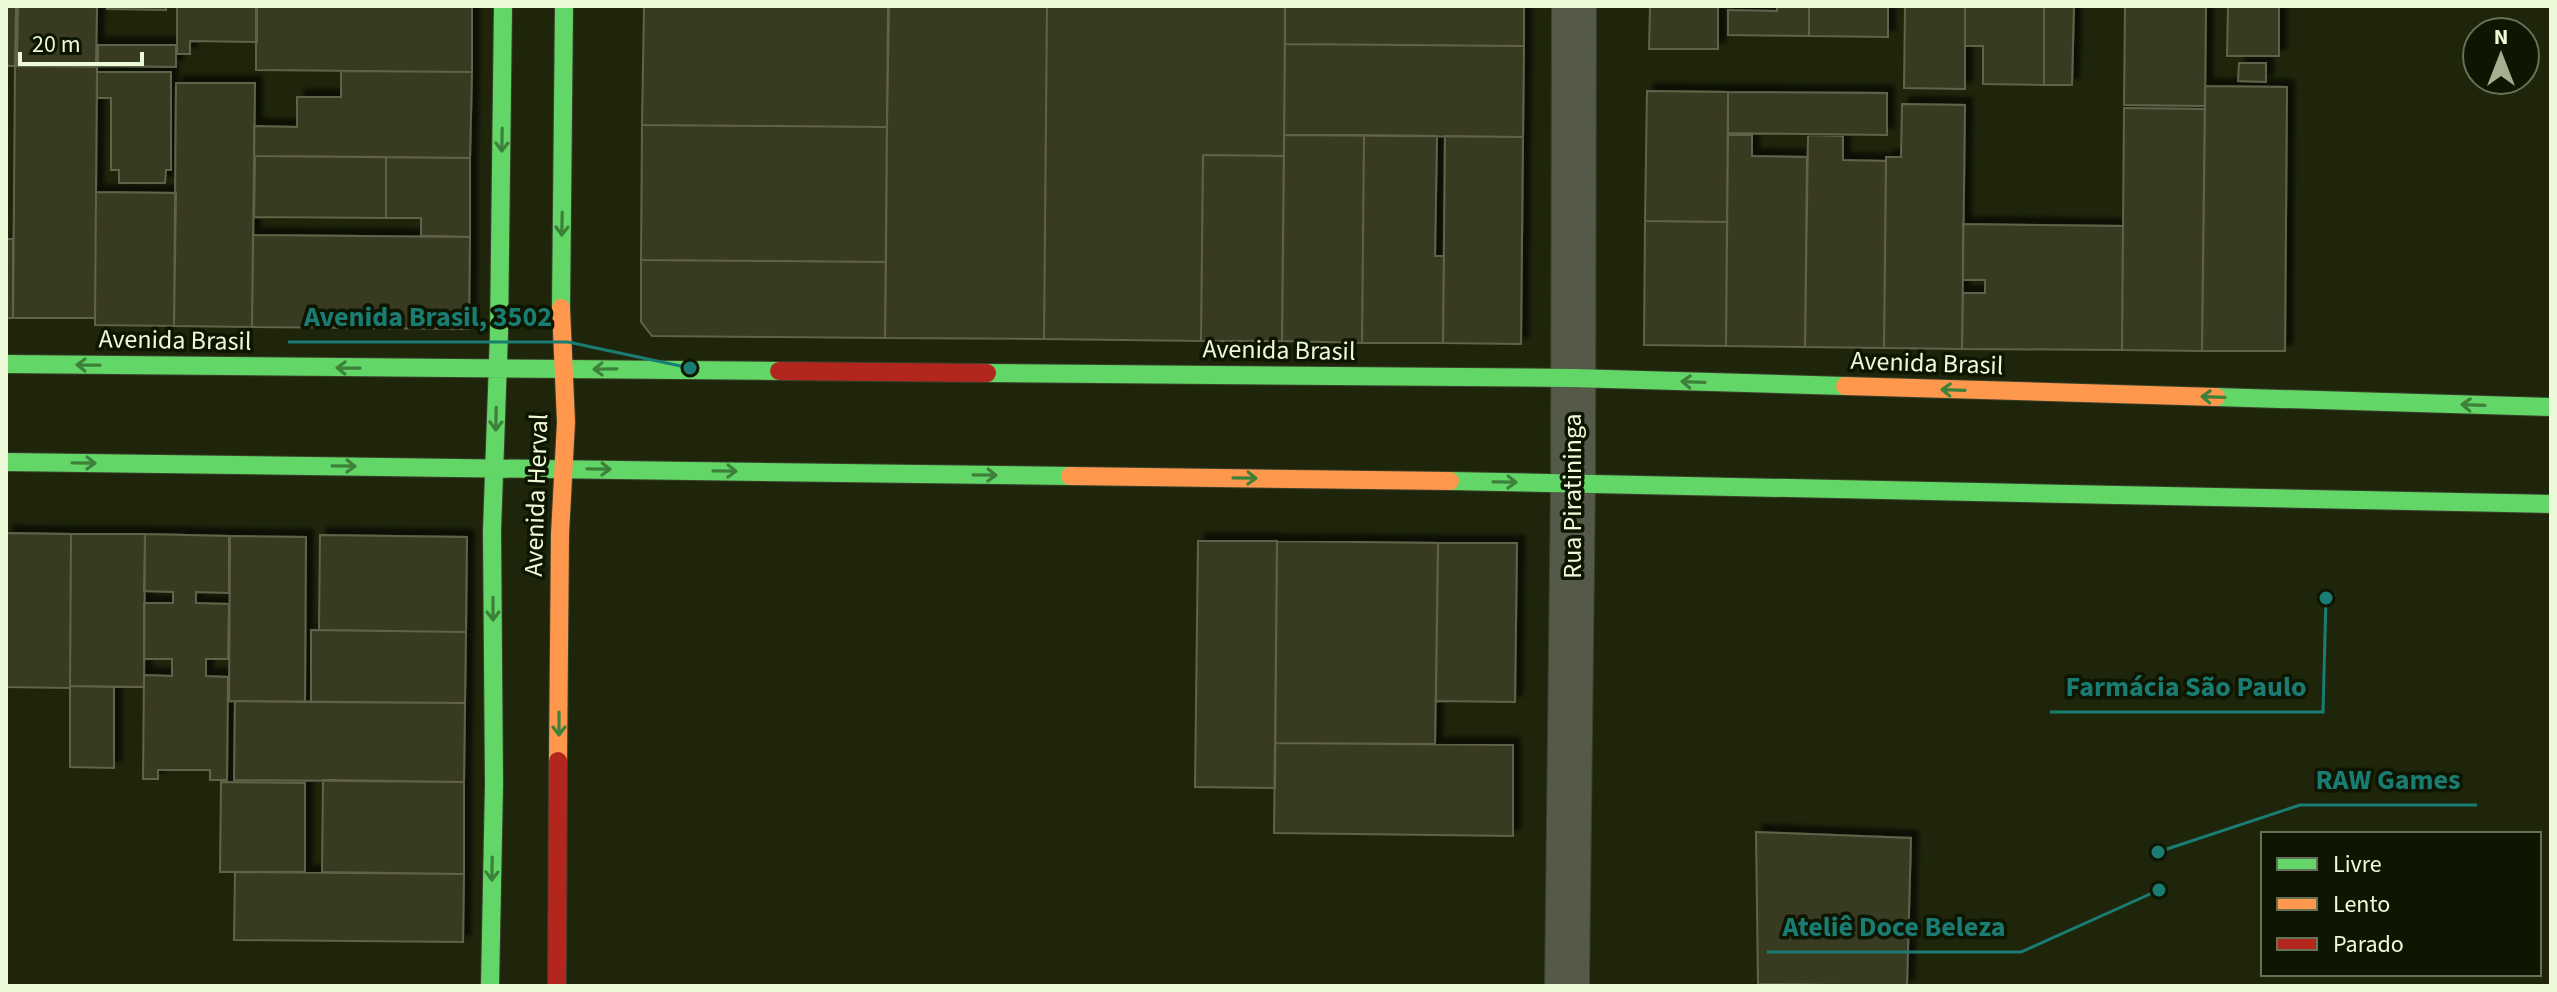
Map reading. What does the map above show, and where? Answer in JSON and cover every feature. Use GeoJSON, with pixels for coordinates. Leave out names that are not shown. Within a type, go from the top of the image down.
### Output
{"type":"FeatureCollection","features":[{"type":"Feature","properties":{"kind":"main road","name":"Avenida Herval"},"geometry":{"type":"LineString","coordinates":[[490,986],[494,784],[492,531],[503,6]]}},
{"type":"Feature","properties":{"kind":"main road","name":"Avenida Herval"},"geometry":{"type":"LineString","coordinates":[[557,986],[560,534],[566,422],[561,333],[564,6]]}},
{"type":"Feature","properties":{"kind":"main road"},"geometry":{"type":"LineString","coordinates":[[502,91],[523,54]]}},
{"type":"Feature","properties":{"kind":"main road","name":"Avenida Brasil"},"geometry":{"type":"LineString","coordinates":[[6,364],[1573,378],[2551,407]]}},
{"type":"Feature","properties":{"kind":"main road"},"geometry":{"type":"LineString","coordinates":[[6,462],[1573,483],[2551,504]]}},
{"type":"Feature","properties":{"kind":"main road"},"geometry":{"type":"LineString","coordinates":[[543,707],[559,682]]}},
{"type":"Feature","properties":{"kind":"main road"},"geometry":{"type":"LineString","coordinates":[[494,784],[510,759]]}},
{"type":"Feature","properties":{"kind":"street","name":"Rua Piratininga"},"geometry":{"type":"LineString","coordinates":[[1567,986],[1573,483],[1574,6]]}},
{"type":"Feature","properties":{"kind":"building"},"geometry":{"type":"Polygon","coordinates":[[[6,6],[16,6],[15,66],[6,66],[6,6]]]}},
{"type":"Feature","properties":{"kind":"building"},"geometry":{"type":"Polygon","coordinates":[[[18,6],[97,6],[96,65],[17,64],[18,6]]]}},
{"type":"Feature","properties":{"kind":"building"},"geometry":{"type":"Polygon","coordinates":[[[107,6],[166,6],[166,10],[107,9],[107,6]]]}},
{"type":"Feature","properties":{"kind":"building"},"geometry":{"type":"Polygon","coordinates":[[[177,6],[257,6],[257,42],[190,41],[190,54],[177,54],[177,6]]]}},
{"type":"Feature","properties":{"kind":"building"},"geometry":{"type":"Polygon","coordinates":[[[256,6],[472,6],[472,72],[256,70],[256,6]]]}},
{"type":"Feature","properties":{"kind":"building"},"geometry":{"type":"Polygon","coordinates":[[[644,6],[889,6],[887,127],[642,125],[644,6]]]}},
{"type":"Feature","properties":{"kind":"building"},"geometry":{"type":"Polygon","coordinates":[[[888,6],[1047,6],[1044,339],[885,338],[888,6]]]}},
{"type":"Feature","properties":{"kind":"building"},"geometry":{"type":"Polygon","coordinates":[[[1047,6],[1285,6],[1284,156],[1203,155],[1201,341],[1044,339],[1047,6]]]}},
{"type":"Feature","properties":{"kind":"building"},"geometry":{"type":"Polygon","coordinates":[[[1285,6],[1524,6],[1524,46],[1285,44],[1285,6]]]}},
{"type":"Feature","properties":{"kind":"building"},"geometry":{"type":"Polygon","coordinates":[[[1650,6],[1718,6],[1718,49],[1649,49],[1650,6]]]}},
{"type":"Feature","properties":{"kind":"building"},"geometry":{"type":"Polygon","coordinates":[[[1777,6],[1809,6],[1809,36],[1728,35],[1728,10],[1777,11],[1777,6]]]}},
{"type":"Feature","properties":{"kind":"building"},"geometry":{"type":"Polygon","coordinates":[[[1809,6],[1888,6],[1888,37],[1809,36],[1809,6]]]}},
{"type":"Feature","properties":{"kind":"building"},"geometry":{"type":"Polygon","coordinates":[[[1905,6],[1965,6],[1965,89],[1904,88],[1905,6]]]}},
{"type":"Feature","properties":{"kind":"building"},"geometry":{"type":"Polygon","coordinates":[[[1965,6],[2044,6],[2044,85],[1983,84],[1983,46],[1965,46],[1965,6]]]}},
{"type":"Feature","properties":{"kind":"building"},"geometry":{"type":"Polygon","coordinates":[[[2044,6],[2074,6],[2072,85],[2044,85],[2044,6]]]}},
{"type":"Feature","properties":{"kind":"building"},"geometry":{"type":"Polygon","coordinates":[[[2125,6],[2206,6],[2205,106],[2124,105],[2125,6]]]}},
{"type":"Feature","properties":{"kind":"building"},"geometry":{"type":"Polygon","coordinates":[[[2228,6],[2279,6],[2279,56],[2227,56],[2228,6]]]}},
{"type":"Feature","properties":{"kind":"building"},"geometry":{"type":"Polygon","coordinates":[[[1285,44],[1524,46],[1523,137],[1284,135],[1285,44]]]}},
{"type":"Feature","properties":{"kind":"building"},"geometry":{"type":"Polygon","coordinates":[[[98,45],[176,45],[176,67],[98,66],[98,45]]]}},
{"type":"Feature","properties":{"kind":"building"},"geometry":{"type":"Polygon","coordinates":[[[2239,63],[2266,63],[2266,82],[2238,81],[2239,63]]]}},
{"type":"Feature","properties":{"kind":"building"},"geometry":{"type":"Polygon","coordinates":[[[15,66],[97,67],[95,318],[13,318],[15,66]]]}},
{"type":"Feature","properties":{"kind":"building"},"geometry":{"type":"Polygon","coordinates":[[[341,71],[472,72],[470,158],[254,156],[254,126],[297,127],[297,97],[341,97],[341,71]]]}},
{"type":"Feature","properties":{"kind":"building"},"geometry":{"type":"Polygon","coordinates":[[[97,72],[171,72],[171,170],[166,170],[165,183],[119,183],[119,170],[111,170],[111,98],[97,98],[97,72]]]}},
{"type":"Feature","properties":{"kind":"building"},"geometry":{"type":"Polygon","coordinates":[[[176,83],[255,83],[252,327],[174,326],[176,83]]]}},
{"type":"Feature","properties":{"kind":"building"},"geometry":{"type":"Polygon","coordinates":[[[2205,86],[2287,87],[2285,351],[2202,351],[2205,86]]]}},
{"type":"Feature","properties":{"kind":"building"},"geometry":{"type":"Polygon","coordinates":[[[1647,91],[1728,92],[1727,222],[1645,221],[1647,91]]]}},
{"type":"Feature","properties":{"kind":"building"},"geometry":{"type":"Polygon","coordinates":[[[1728,92],[1887,93],[1887,135],[1728,133],[1728,92]]]}},
{"type":"Feature","properties":{"kind":"building"},"geometry":{"type":"Polygon","coordinates":[[[1902,104],[1965,105],[1962,349],[1884,348],[1886,157],[1901,157],[1902,104]]]}},
{"type":"Feature","properties":{"kind":"building"},"geometry":{"type":"Polygon","coordinates":[[[2124,108],[2205,109],[2202,351],[2122,350],[2124,108]]]}},
{"type":"Feature","properties":{"kind":"building"},"geometry":{"type":"Polygon","coordinates":[[[642,125],[887,127],[886,262],[641,260],[642,125]]]}},
{"type":"Feature","properties":{"kind":"building"},"geometry":{"type":"Polygon","coordinates":[[[1284,135],[1364,135],[1362,343],[1282,341],[1284,135]]]}},
{"type":"Feature","properties":{"kind":"building"},"geometry":{"type":"Polygon","coordinates":[[[1364,135],[1437,136],[1435,256],[1444,256],[1443,343],[1362,343],[1364,135]]]}},
{"type":"Feature","properties":{"kind":"building"},"geometry":{"type":"Polygon","coordinates":[[[1728,135],[1752,135],[1752,156],[1807,157],[1805,347],[1726,346],[1728,135]]]}},
{"type":"Feature","properties":{"kind":"building"},"geometry":{"type":"Polygon","coordinates":[[[1808,135],[1843,136],[1843,160],[1886,161],[1884,348],[1805,347],[1808,135]]]}},
{"type":"Feature","properties":{"kind":"building"},"geometry":{"type":"Polygon","coordinates":[[[1445,136],[1523,137],[1521,344],[1443,343],[1445,136]]]}},
{"type":"Feature","properties":{"kind":"building"},"geometry":{"type":"Polygon","coordinates":[[[1203,155],[1284,156],[1282,341],[1201,341],[1203,155]]]}},
{"type":"Feature","properties":{"kind":"building"},"geometry":{"type":"Polygon","coordinates":[[[255,156],[386,157],[386,218],[254,217],[255,156]]]}},
{"type":"Feature","properties":{"kind":"building"},"geometry":{"type":"Polygon","coordinates":[[[386,157],[470,158],[470,237],[421,236],[421,218],[386,218],[386,157]]]}},
{"type":"Feature","properties":{"kind":"building"},"geometry":{"type":"Polygon","coordinates":[[[96,192],[176,193],[174,326],[95,325],[96,192]]]}},
{"type":"Feature","properties":{"kind":"building"},"geometry":{"type":"Polygon","coordinates":[[[1645,221],[1727,222],[1726,346],[1644,345],[1645,221]]]}},
{"type":"Feature","properties":{"kind":"building"},"geometry":{"type":"Polygon","coordinates":[[[1963,224],[2123,226],[2122,350],[1962,349],[1963,293],[1985,293],[1985,280],[1963,280],[1963,224]]]}},
{"type":"Feature","properties":{"kind":"building"},"geometry":{"type":"Polygon","coordinates":[[[253,235],[470,237],[469,329],[252,327],[253,235]]]}},
{"type":"Feature","properties":{"kind":"building"},"geometry":{"type":"Polygon","coordinates":[[[6,239],[13,239],[13,318],[6,318],[6,239]]]}},
{"type":"Feature","properties":{"kind":"building"},"geometry":{"type":"Polygon","coordinates":[[[641,260],[886,262],[885,338],[652,336],[641,322],[641,260]]]}},
{"type":"Feature","properties":{"kind":"building"},"geometry":{"type":"Polygon","coordinates":[[[6,533],[71,534],[70,688],[6,687],[6,533]]]}},
{"type":"Feature","properties":{"kind":"building"},"geometry":{"type":"Polygon","coordinates":[[[71,534],[145,534],[144,687],[70,686],[71,534]]]}},
{"type":"Feature","properties":{"kind":"building"},"geometry":{"type":"Polygon","coordinates":[[[145,534],[229,536],[229,593],[196,592],[196,603],[229,604],[228,659],[206,659],[206,676],[228,677],[227,780],[210,780],[210,770],[158,770],[158,779],[143,779],[144,675],[172,676],[172,659],[144,659],[144,603],[173,603],[173,592],[144,591],[145,534]]]}},
{"type":"Feature","properties":{"kind":"building"},"geometry":{"type":"Polygon","coordinates":[[[320,535],[467,537],[466,632],[319,630],[320,535]]]}},
{"type":"Feature","properties":{"kind":"building"},"geometry":{"type":"Polygon","coordinates":[[[230,536],[306,537],[305,702],[229,701],[230,536]]]}},
{"type":"Feature","properties":{"kind":"building"},"geometry":{"type":"Polygon","coordinates":[[[1198,541],[1277,541],[1275,788],[1195,787],[1198,541]]]}},
{"type":"Feature","properties":{"kind":"building"},"geometry":{"type":"Polygon","coordinates":[[[1277,541],[1438,543],[1435,744],[1275,743],[1277,541]]]}},
{"type":"Feature","properties":{"kind":"building"},"geometry":{"type":"Polygon","coordinates":[[[1438,543],[1517,543],[1515,702],[1436,701],[1438,543]]]}},
{"type":"Feature","properties":{"kind":"building"},"geometry":{"type":"Polygon","coordinates":[[[311,630],[466,632],[465,703],[311,702],[311,630]]]}},
{"type":"Feature","properties":{"kind":"building"},"geometry":{"type":"Polygon","coordinates":[[[70,686],[114,687],[114,768],[70,767],[70,686]]]}},
{"type":"Feature","properties":{"kind":"building"},"geometry":{"type":"Polygon","coordinates":[[[235,701],[465,703],[464,782],[234,780],[235,701]]]}},
{"type":"Feature","properties":{"kind":"building"},"geometry":{"type":"Polygon","coordinates":[[[1275,743],[1513,745],[1513,836],[1274,833],[1275,743]]]}},
{"type":"Feature","properties":{"kind":"building"},"geometry":{"type":"Polygon","coordinates":[[[323,780],[464,782],[464,874],[322,872],[323,780]]]}},
{"type":"Feature","properties":{"kind":"building"},"geometry":{"type":"Polygon","coordinates":[[[221,782],[305,783],[305,872],[220,872],[221,782]]]}},
{"type":"Feature","properties":{"kind":"building"},"geometry":{"type":"Polygon","coordinates":[[[1756,832],[1911,838],[1907,986],[1758,984],[1756,832]]]}},
{"type":"Feature","properties":{"kind":"building"},"geometry":{"type":"Polygon","coordinates":[[[235,872],[464,874],[463,942],[234,940],[235,872]]]}},
{"type":"Feature","properties":{"kind":"traffic: fast"},"geometry":{"type":"LineString","coordinates":[[490,986],[494,784],[492,531],[499,333],[503,6]]}},
{"type":"Feature","properties":{"kind":"traffic: fast"},"geometry":{"type":"LineString","coordinates":[[561,308],[564,6]]}},
{"type":"Feature","properties":{"kind":"traffic: fast"},"geometry":{"type":"LineString","coordinates":[[6,364],[779,371]]}},
{"type":"Feature","properties":{"kind":"traffic: fast"},"geometry":{"type":"LineString","coordinates":[[987,373],[1573,378],[1845,386]]}},
{"type":"Feature","properties":{"kind":"traffic: fast"},"geometry":{"type":"LineString","coordinates":[[2216,397],[2551,407]]}},
{"type":"Feature","properties":{"kind":"traffic: fast"},"geometry":{"type":"LineString","coordinates":[[6,462],[1070,476]]}},
{"type":"Feature","properties":{"kind":"traffic: fast"},"geometry":{"type":"LineString","coordinates":[[1450,481],[2551,504]]}},
{"type":"Feature","properties":{"kind":"traffic: slow"},"geometry":{"type":"LineString","coordinates":[[558,761],[560,534],[566,422],[561,308]]}},
{"type":"Feature","properties":{"kind":"traffic: slow"},"geometry":{"type":"LineString","coordinates":[[1845,386],[2216,397]]}},
{"type":"Feature","properties":{"kind":"traffic: slow"},"geometry":{"type":"LineString","coordinates":[[1070,476],[1450,481]]}},
{"type":"Feature","properties":{"kind":"traffic: jam"},"geometry":{"type":"LineString","coordinates":[[779,371],[987,373]]}},
{"type":"Feature","properties":{"kind":"traffic: jam"},"geometry":{"type":"LineString","coordinates":[[557,986],[558,761]]}},
{"type":"Feature","properties":{"kind":"place","name":"Avenida Brasil, 3502"},"geometry":{"type":"Point","coordinates":[690,368]}},
{"type":"Feature","properties":{"kind":"place","name":"Farmácia São Paulo"},"geometry":{"type":"Point","coordinates":[2326,598]}},
{"type":"Feature","properties":{"kind":"place","name":"RAW Games"},"geometry":{"type":"Point","coordinates":[2158,852]}},
{"type":"Feature","properties":{"kind":"place","name":"Ateliê Doce Beleza"},"geometry":{"type":"Point","coordinates":[2159,890]}}]}
